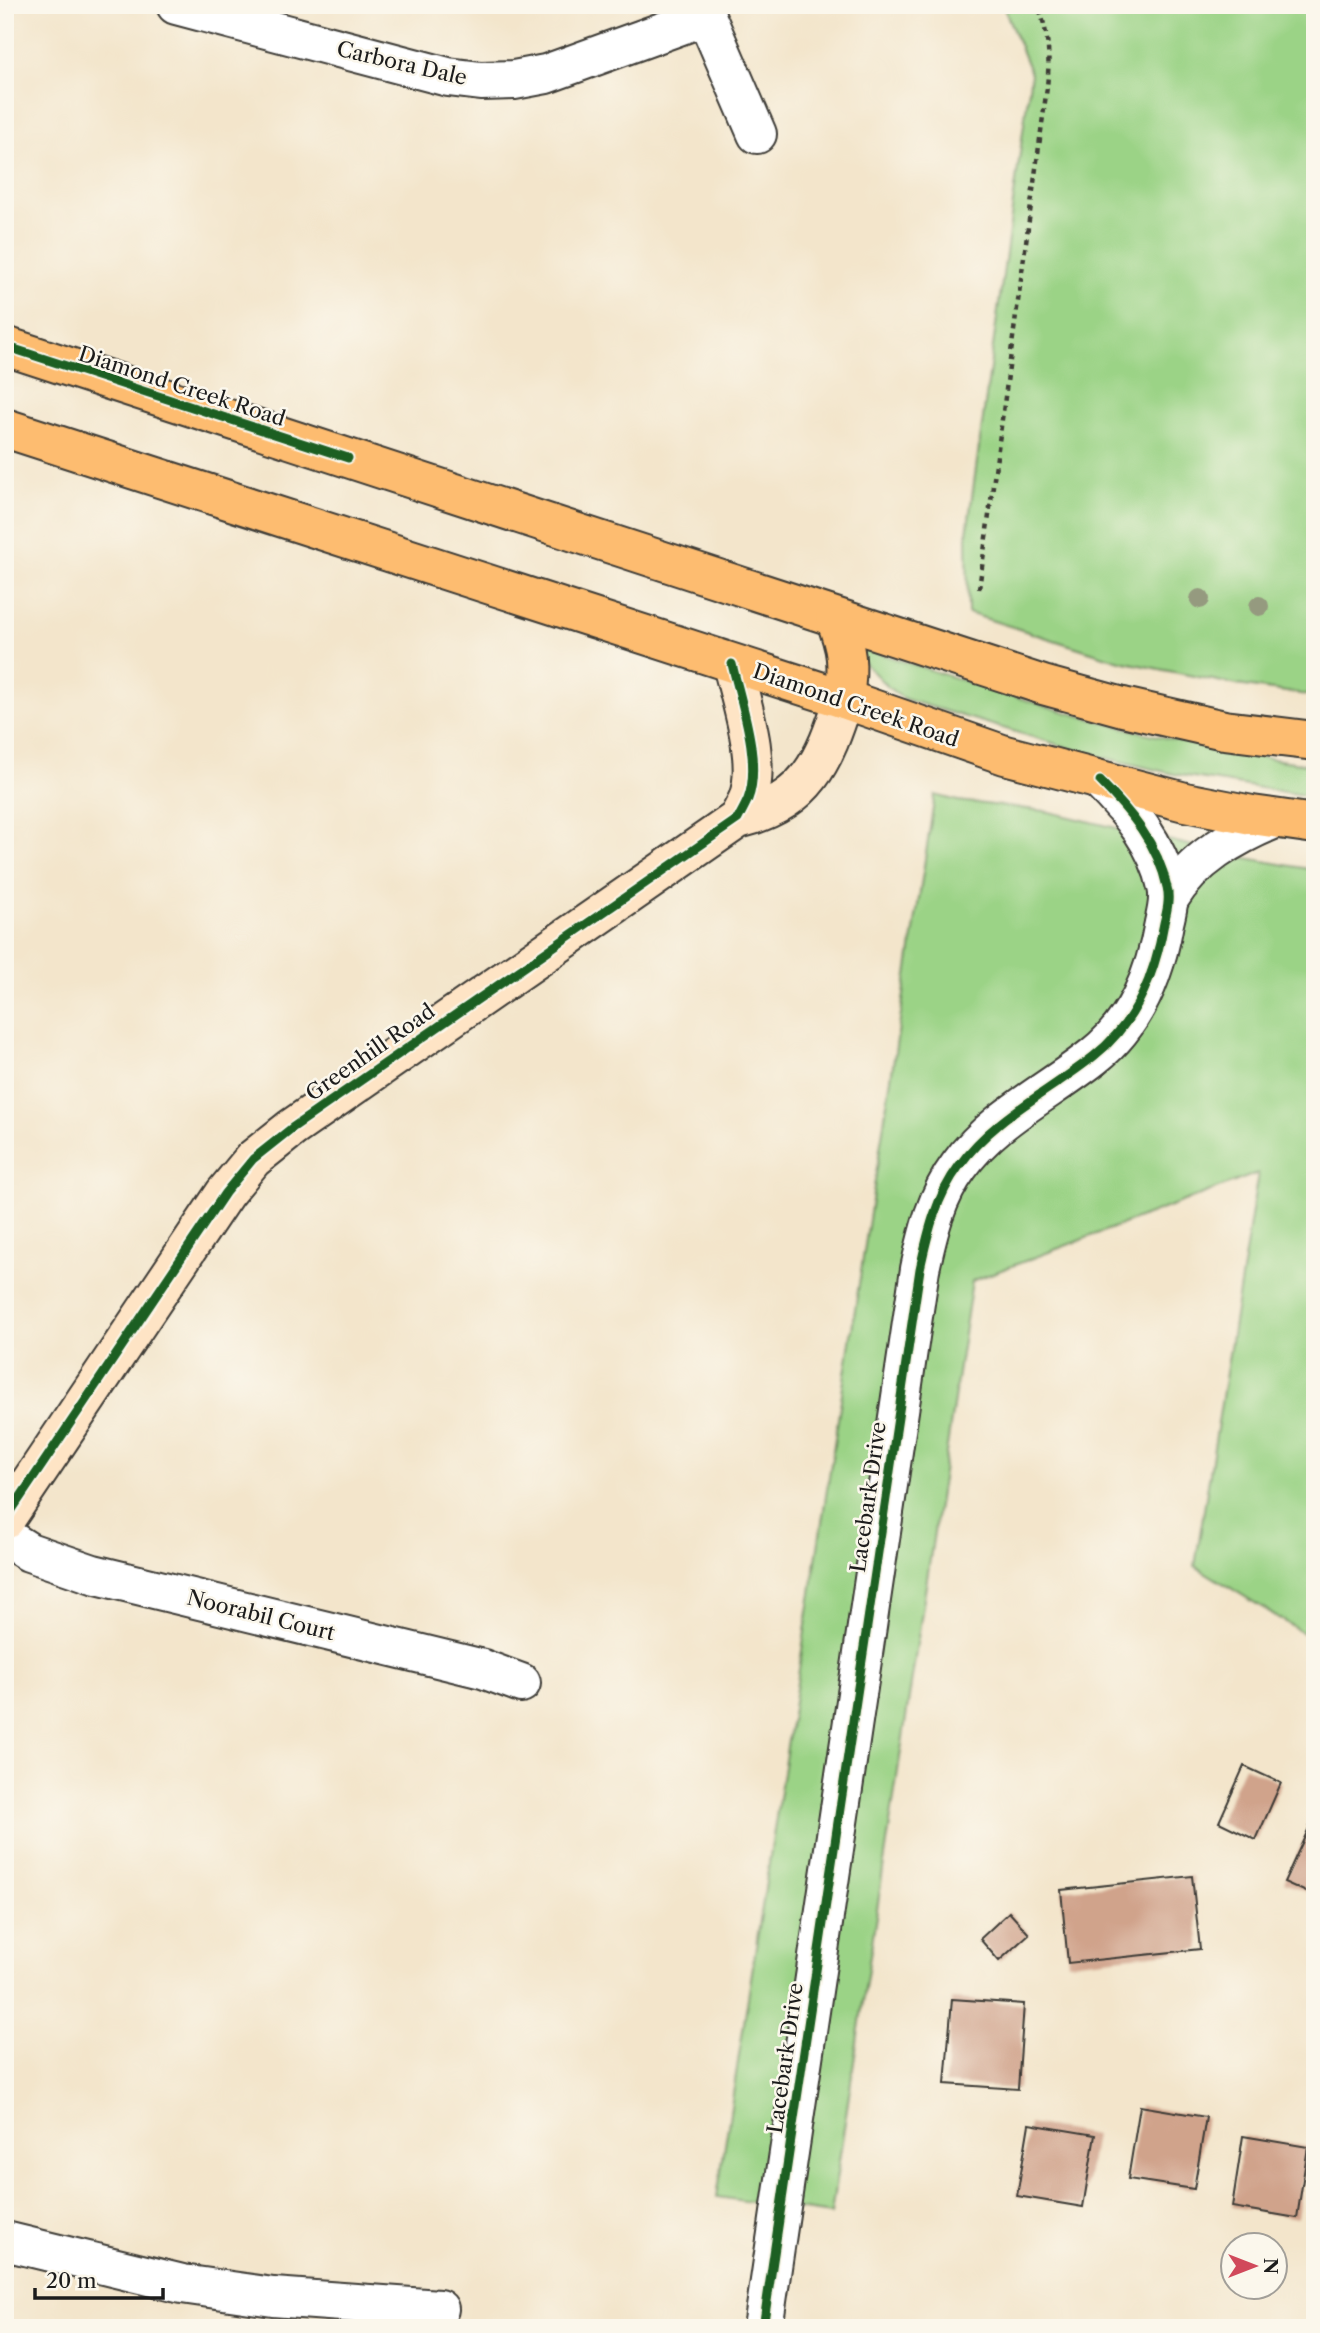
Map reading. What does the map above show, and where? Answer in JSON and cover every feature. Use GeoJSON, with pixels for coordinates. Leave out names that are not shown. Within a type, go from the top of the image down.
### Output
{"type":"FeatureCollection","features":[{"type":"Feature","properties":{"kind":"main road","name":"Diamond Creek Road"},"geometry":{"type":"LineString","coordinates":[[5,346],[1043,685],[1224,730],[1315,741]]}},
{"type":"Feature","properties":{"kind":"main road","name":"Diamond Creek Road"},"geometry":{"type":"LineString","coordinates":[[5,428],[844,699],[1005,755],[1185,802],[1315,824]]}},
{"type":"Feature","properties":{"kind":"main road","name":"Greenhill Road"},"geometry":{"type":"LineString","coordinates":[[835,618],[844,641],[848,671],[844,699]]}},
{"type":"Feature","properties":{"kind":"street","name":"Carbora Dale"},"geometry":{"type":"LineString","coordinates":[[176,5],[448,77],[481,81],[546,74],[705,10],[757,134]]}},
{"type":"Feature","properties":{"kind":"street"},"geometry":{"type":"LineString","coordinates":[[732,664],[752,759],[749,798],[738,819]]}},
{"type":"Feature","properties":{"kind":"street","name":"Greenhill Road"},"geometry":{"type":"LineString","coordinates":[[5,1520],[183,1254],[225,1193],[253,1159],[303,1120],[738,819],[757,815],[782,802],[808,780],[829,744],[844,699]]}},
{"type":"Feature","properties":{"kind":"street","name":"Lacebark Drive"},"geometry":{"type":"LineString","coordinates":[[763,2328],[928,1229],[940,1196],[960,1164],[984,1138],[1010,1116],[1096,1055],[1118,1032],[1131,1015],[1151,976],[1160,945],[1169,899],[1162,867],[1137,821],[1100,781]]}},
{"type":"Feature","properties":{"kind":"street","name":"Lacebark Drive"},"geometry":{"type":"LineString","coordinates":[[1169,899],[1203,859],[1247,831],[1275,819]]}},
{"type":"Feature","properties":{"kind":"street","name":"Noorabil Court"},"geometry":{"type":"LineString","coordinates":[[5,1537],[29,1552],[93,1574],[483,1669],[521,1683]]}},
{"type":"Feature","properties":{"kind":"street"},"geometry":{"type":"LineString","coordinates":[[5,2241],[182,2284],[273,2297],[375,2302],[439,2309]]}},
{"type":"Feature","properties":{"kind":"path"},"geometry":{"type":"LineString","coordinates":[[979,589],[1047,88],[1048,33],[1038,5]]}},
{"type":"Feature","properties":{"kind":"green space"},"geometry":{"type":"Polygon","coordinates":[[[1003,5],[1315,5],[1315,696],[1237,685],[1120,661],[968,613],[967,533],[1031,74],[1003,5]]]}},
{"type":"Feature","properties":{"kind":"green space"},"geometry":{"type":"Polygon","coordinates":[[[853,645],[1024,700],[1138,731],[1196,745],[1315,765],[1315,797],[1174,774],[1093,755],[905,699],[890,689],[853,654],[853,645]]]}},
{"type":"Feature","properties":{"kind":"green space"},"geometry":{"type":"Polygon","coordinates":[[[935,795],[958,801],[1045,811],[1235,856],[1315,870],[1315,1640],[1195,1566],[1258,1173],[972,1281],[831,2214],[717,2197],[935,795]]]}},
{"type":"Feature","properties":{"kind":"building"},"geometry":{"type":"Polygon","coordinates":[[[1244,1766],[1281,1783],[1256,1840],[1219,1822],[1244,1766]]]}},
{"type":"Feature","properties":{"kind":"building"},"geometry":{"type":"Polygon","coordinates":[[[1315,1815],[1315,1896],[1284,1882],[1315,1815]]]}},
{"type":"Feature","properties":{"kind":"building"},"geometry":{"type":"Polygon","coordinates":[[[1192,1876],[1200,1949],[1068,1963],[1061,1890],[1192,1876]]]}},
{"type":"Feature","properties":{"kind":"building"},"geometry":{"type":"Polygon","coordinates":[[[1009,1912],[1029,1934],[999,1961],[980,1939],[1009,1912]]]}},
{"type":"Feature","properties":{"kind":"building"},"geometry":{"type":"Polygon","coordinates":[[[952,1999],[1024,2004],[1018,2089],[945,2084],[952,1999]]]}},
{"type":"Feature","properties":{"kind":"building"},"geometry":{"type":"Polygon","coordinates":[[[1140,2106],[1206,2117],[1194,2189],[1128,2179],[1140,2106]]]}},
{"type":"Feature","properties":{"kind":"building"},"geometry":{"type":"Polygon","coordinates":[[[1029,2124],[1095,2135],[1083,2207],[1017,2196],[1029,2124]]]}},
{"type":"Feature","properties":{"kind":"building"},"geometry":{"type":"Polygon","coordinates":[[[1243,2136],[1308,2147],[1297,2218],[1232,2207],[1243,2136]]]}},
{"type":"Feature","properties":{"kind":"cycle path"},"geometry":{"type":"LineString","coordinates":[[5,346],[348,458]]}},
{"type":"Feature","properties":{"kind":"cycle path"},"geometry":{"type":"LineString","coordinates":[[5,1520],[225,1193],[253,1159],[292,1128],[738,819],[748,799],[753,768],[749,732],[732,664]]}},
{"type":"Feature","properties":{"kind":"cycle path"},"geometry":{"type":"LineString","coordinates":[[763,2328],[920,1269],[930,1228],[944,1190],[973,1149],[1022,1106],[1094,1056],[1121,1029],[1141,997],[1160,942],[1168,900],[1163,871],[1141,829],[1100,781]]}}]}
